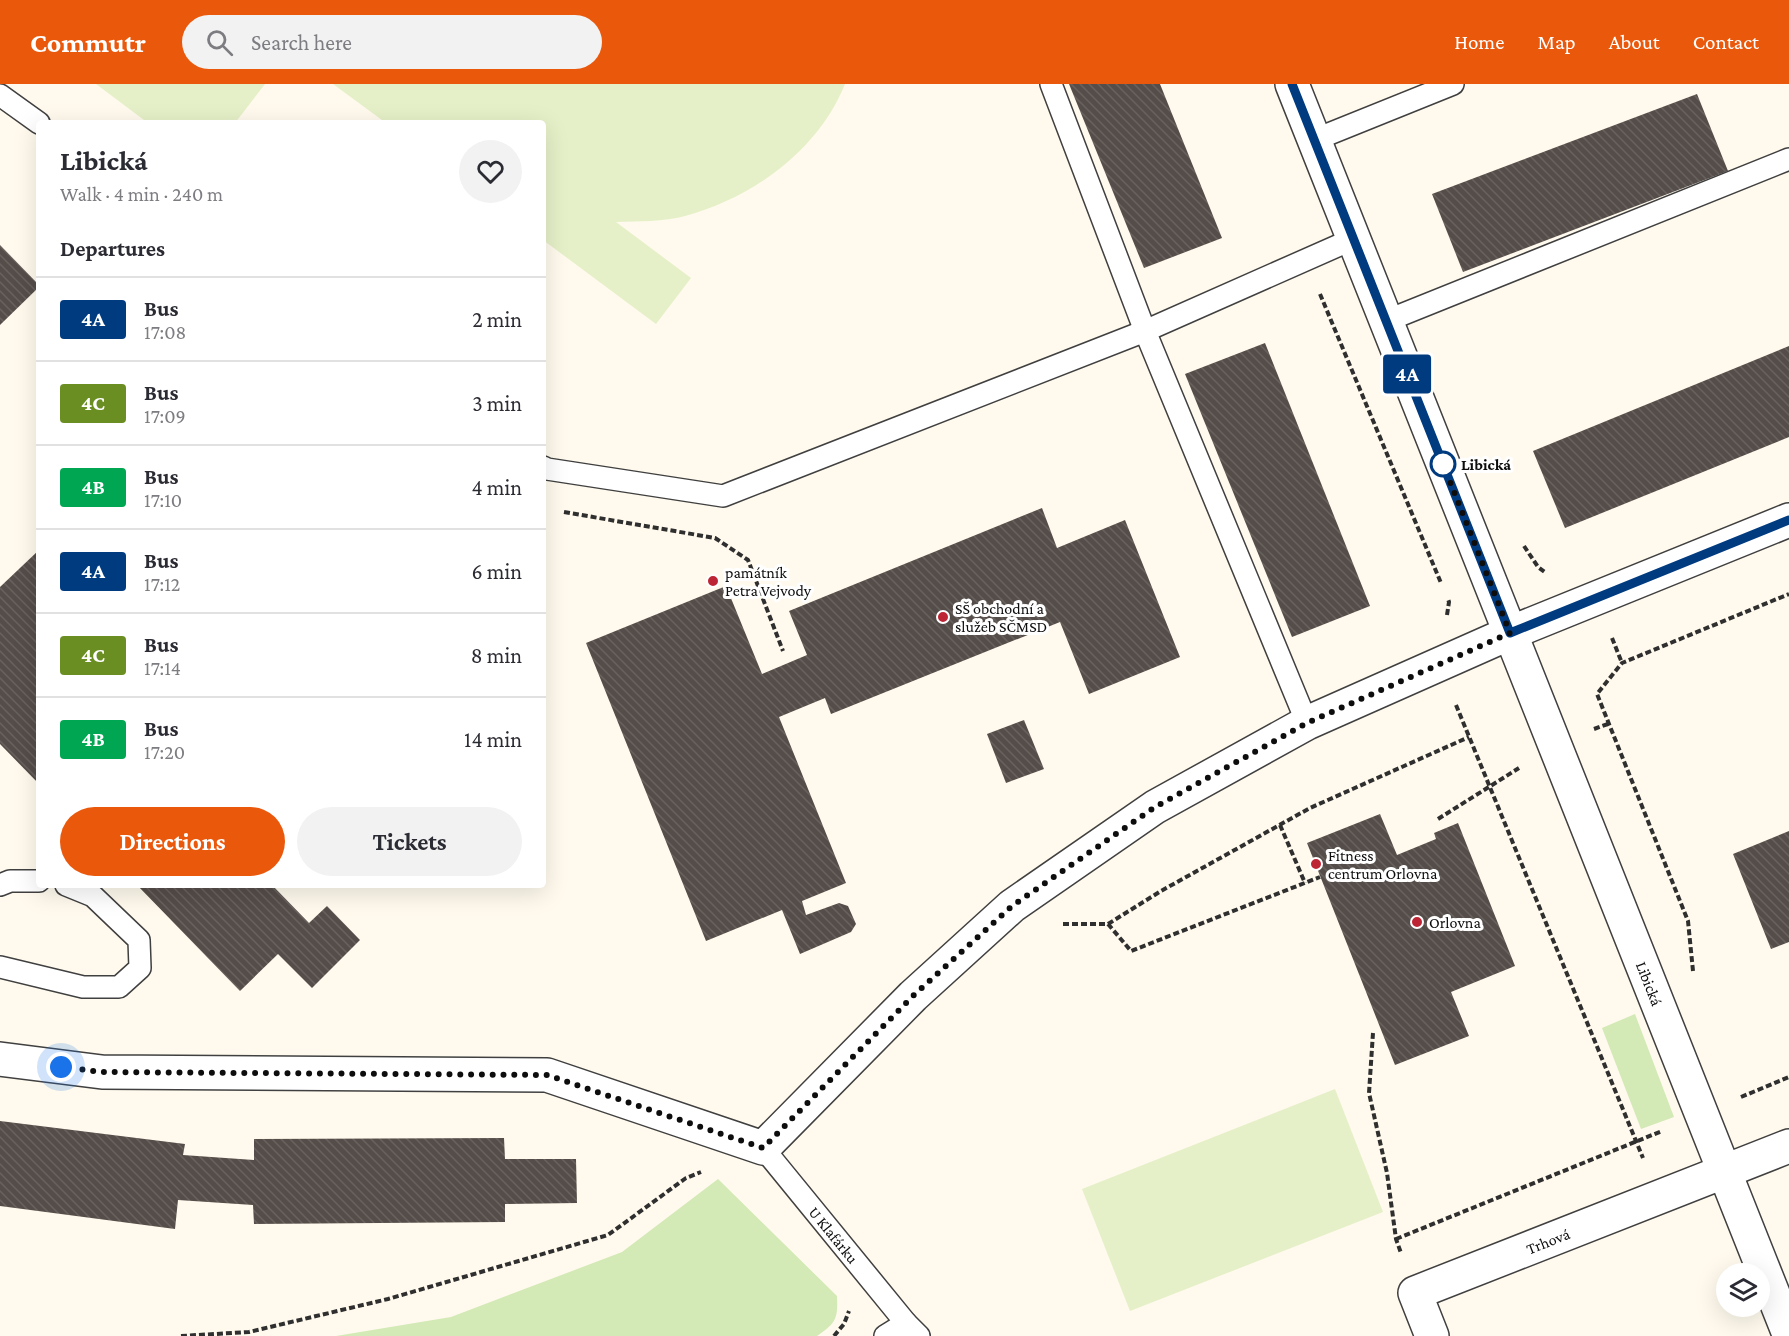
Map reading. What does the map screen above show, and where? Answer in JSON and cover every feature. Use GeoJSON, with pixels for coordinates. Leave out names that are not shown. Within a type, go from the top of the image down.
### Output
{"type":"FeatureCollection","features":[{"type":"Feature","properties":{"kind":"street","name":"Libická"},"geometry":{"type":"LineString","coordinates":[[1292,84],[1789,1334]]}},
{"type":"Feature","properties":{"kind":"street"},"geometry":{"type":"LineString","coordinates":[[0,1059],[102,1072],[547,1075],[763,1148],[913,996],[1012,906],[1155,807],[1307,723],[1510,633],[1789,519]]}},
{"type":"Feature","properties":{"kind":"street"},"geometry":{"type":"LineString","coordinates":[[1724,1171],[1789,1146]]}},
{"type":"Feature","properties":{"kind":"street","name":"Trhová"},"geometry":{"type":"LineString","coordinates":[[1432,1336],[1415,1293],[1724,1171]]}},
{"type":"Feature","properties":{"kind":"lane"},"geometry":{"type":"LineString","coordinates":[[1051,84],[1145,331],[1307,723]]}},
{"type":"Feature","properties":{"kind":"lane"},"geometry":{"type":"LineString","coordinates":[[1314,140],[1453,84]]}},
{"type":"Feature","properties":{"kind":"lane"},"geometry":{"type":"LineString","coordinates":[[0,94],[36,121]]}},
{"type":"Feature","properties":{"kind":"lane"},"geometry":{"type":"LineString","coordinates":[[1386,321],[1789,159]]}},
{"type":"Feature","properties":{"kind":"lane"},"geometry":{"type":"LineString","coordinates":[[546,468],[723,496],[1145,331],[1353,238]]}},
{"type":"Feature","properties":{"kind":"lane"},"geometry":{"type":"LineString","coordinates":[[0,885],[10,881],[36,881]]}},
{"type":"Feature","properties":{"kind":"lane"},"geometry":{"type":"LineString","coordinates":[[0,967],[83,987],[119,987],[140,968],[138,940],[93,896],[73,888]]}},
{"type":"Feature","properties":{"kind":"lane","name":"U Klafárku"},"geometry":{"type":"LineString","coordinates":[[763,1148],[913,1330],[885,1336]]}},
{"type":"Feature","properties":{"kind":"path"},"geometry":{"type":"LineString","coordinates":[[1305,260],[1449,602],[1446,620]]}},
{"type":"Feature","properties":{"kind":"path"},"geometry":{"type":"LineString","coordinates":[[558,511],[715,538],[748,560],[783,651]]}},
{"type":"Feature","properties":{"kind":"path"},"geometry":{"type":"LineString","coordinates":[[1693,974],[1688,921],[1597,694],[1622,663],[1789,594]]}},
{"type":"Feature","properties":{"kind":"path"},"geometry":{"type":"LineString","coordinates":[[1320,877],[1131,951],[1108,924],[1161,891],[1310,808],[1469,737],[1636,1142],[1396,1239],[1388,1173],[1369,1093],[1373,1033]]}},
{"type":"Feature","properties":{"kind":"path"},"geometry":{"type":"LineString","coordinates":[[1438,819],[1489,786]]}},
{"type":"Feature","properties":{"kind":"path"},"geometry":{"type":"LineString","coordinates":[[1280,825],[1305,884]]}},
{"type":"Feature","properties":{"kind":"path"},"geometry":{"type":"LineString","coordinates":[[1743,1096],[1789,1077]]}},
{"type":"Feature","properties":{"kind":"path"},"geometry":{"type":"LineString","coordinates":[[181,1336],[249,1332],[388,1299],[608,1235],[686,1178],[763,1148]]}},
{"type":"Feature","properties":{"kind":"green space"},"geometry":{"type":"Polygon","coordinates":[[[96,84],[265,84],[237,120],[144,120],[96,84]]]}},
{"type":"Feature","properties":{"kind":"green space"},"geometry":{"type":"Polygon","coordinates":[[[333,84],[845,84],[818,130],[780,168],[758,184],[710,208],[685,216],[660,220],[616,222],[691,278],[656,324],[546,242],[546,120],[382,120],[333,84]]]}},
{"type":"Feature","properties":{"kind":"green space"},"geometry":{"type":"Polygon","coordinates":[[[1635,1014],[1674,1117],[1641,1129],[1602,1028],[1635,1014]]]}},
{"type":"Feature","properties":{"kind":"green space"},"geometry":{"type":"Polygon","coordinates":[[[1335,1089],[1383,1212],[1130,1311],[1082,1189],[1335,1089]]]}},
{"type":"Feature","properties":{"kind":"green space"},"geometry":{"type":"Polygon","coordinates":[[[718,1179],[837,1296],[837,1310],[832,1324],[817,1336],[336,1336],[451,1317],[622,1252],[718,1179]]]}},
{"type":"Feature","properties":{"kind":"building"},"geometry":{"type":"Polygon","coordinates":[[[1069,84],[1160,84],[1222,238],[1144,268],[1069,84]]]}},
{"type":"Feature","properties":{"kind":"building"},"geometry":{"type":"Polygon","coordinates":[[[1697,94],[1728,171],[1463,272],[1432,194],[1697,94]]]}},
{"type":"Feature","properties":{"kind":"building"},"geometry":{"type":"Polygon","coordinates":[[[0,245],[36,282],[36,290],[0,325],[0,245]]]}},
{"type":"Feature","properties":{"kind":"building"},"geometry":{"type":"Polygon","coordinates":[[[1265,343],[1370,606],[1292,637],[1185,374],[1265,343]]]}},
{"type":"Feature","properties":{"kind":"building"},"geometry":{"type":"Polygon","coordinates":[[[1789,346],[1789,437],[1565,528],[1533,451],[1789,346]]]}},
{"type":"Feature","properties":{"kind":"building"},"geometry":{"type":"Polygon","coordinates":[[[1042,508],[1057,548],[1125,520],[1180,657],[1089,694],[1060,622],[831,714],[825,698],[779,717],[846,883],[802,901],[806,915],[839,903],[848,906],[856,924],[851,932],[800,954],[782,910],[706,941],[586,643],[726,586],[762,674],[807,655],[789,611],[1042,508]]]}},
{"type":"Feature","properties":{"kind":"building"},"geometry":{"type":"Polygon","coordinates":[[[36,553],[36,781],[0,744],[0,587],[36,553]]]}},
{"type":"Feature","properties":{"kind":"building"},"geometry":{"type":"Polygon","coordinates":[[[1024,720],[1044,769],[1006,783],[987,734],[1024,720]]]}},
{"type":"Feature","properties":{"kind":"building","name":"Orlovna"},"geometry":{"type":"Polygon","coordinates":[[[1380,814],[1397,855],[1436,839],[1434,833],[1458,823],[1515,966],[1451,992],[1469,1036],[1395,1065],[1307,843],[1380,814]]]}},
{"type":"Feature","properties":{"kind":"building"},"geometry":{"type":"Polygon","coordinates":[[[1789,831],[1789,942],[1771,949],[1733,854],[1789,831]]]}},
{"type":"Feature","properties":{"kind":"building"},"geometry":{"type":"Polygon","coordinates":[[[140,888],[275,888],[309,923],[327,906],[360,940],[312,988],[278,954],[240,991],[140,888]]]}},
{"type":"Feature","properties":{"kind":"building"},"geometry":{"type":"Polygon","coordinates":[[[0,1121],[185,1144],[183,1155],[254,1160],[254,1139],[504,1138],[505,1159],[576,1159],[577,1203],[505,1204],[505,1222],[254,1224],[253,1205],[178,1200],[175,1229],[0,1206],[0,1121]]]}},
{"type":"Feature","properties":{"kind":"bus line","name":"4A"},"geometry":{"type":"LineString","coordinates":[[1292,84],[1510,633],[1789,520]]}},
{"type":"Feature","properties":{"kind":"place","name":"Libická"},"geometry":{"type":"Point","coordinates":[1443,464]}},
{"type":"Feature","properties":{"kind":"place","name":"památník Petra Vejvody"},"geometry":{"type":"Point","coordinates":[713,581]}},
{"type":"Feature","properties":{"kind":"place","name":"SŠ obchodní a služeb SČMSD"},"geometry":{"type":"Point","coordinates":[943,617]}},
{"type":"Feature","properties":{"kind":"place","name":"Fitness centrum Orlovna"},"geometry":{"type":"Point","coordinates":[1316,864]}},
{"type":"Feature","properties":{"kind":"place","name":"Orlovna"},"geometry":{"type":"Point","coordinates":[1417,922]}},
{"type":"Feature","properties":{"kind":"route"},"geometry":{"type":"LineString","coordinates":[[61,1067],[102,1072],[547,1075],[763,1148],[913,996],[1012,906],[1155,807],[1307,723],[1510,633],[1443,464]]}}]}
